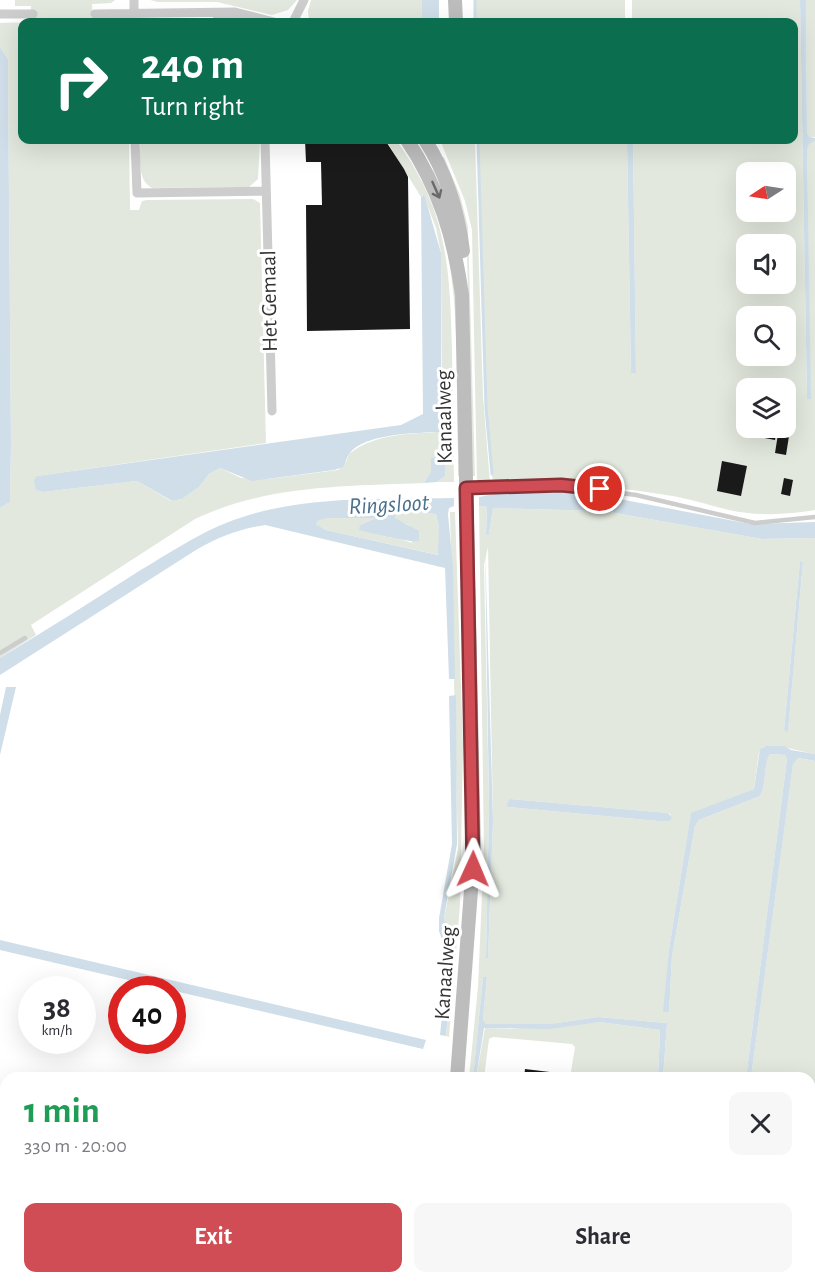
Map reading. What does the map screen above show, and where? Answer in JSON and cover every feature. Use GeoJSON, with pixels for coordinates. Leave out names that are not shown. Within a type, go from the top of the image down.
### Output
{"type":"FeatureCollection","features":[{"type":"Feature","properties":{"kind":"street"},"geometry":{"type":"LineString","coordinates":[[134,0],[134,18]]}},
{"type":"Feature","properties":{"kind":"street"},"geometry":{"type":"LineString","coordinates":[[295,18],[304,0]]}},
{"type":"Feature","properties":{"kind":"street"},"geometry":{"type":"LineString","coordinates":[[455,0],[456,18]]}},
{"type":"Feature","properties":{"kind":"street"},"geometry":{"type":"LineString","coordinates":[[95,14],[134,18],[235,12],[258,18]]}},
{"type":"Feature","properties":{"kind":"street"},"geometry":{"type":"LineString","coordinates":[[214,13],[227,18]]}},
{"type":"Feature","properties":{"kind":"street"},"geometry":{"type":"LineString","coordinates":[[0,14],[33,14]]}},
{"type":"Feature","properties":{"kind":"street"},"geometry":{"type":"LineString","coordinates":[[135,144],[136,193],[266,190]]}},
{"type":"Feature","properties":{"kind":"street","name":"Het Gemaal"},"geometry":{"type":"LineString","coordinates":[[265,144],[272,411]]}},
{"type":"Feature","properties":{"kind":"street","name":"Kanaalweg"},"geometry":{"type":"LineString","coordinates":[[409,144],[432,182],[444,211],[453,242],[462,295]]}},
{"type":"Feature","properties":{"kind":"street","name":"Kanaalweg"},"geometry":{"type":"LineString","coordinates":[[427,144],[442,169],[458,217],[464,266],[462,295],[474,850],[457,1072]]}},
{"type":"Feature","properties":{"kind":"lane"},"geometry":{"type":"LineString","coordinates":[[467,490],[561,485],[636,495],[755,523],[815,517]]}},
{"type":"Feature","properties":{"kind":"lane"},"geometry":{"type":"LineString","coordinates":[[0,653],[26,638]]}},
{"type":"Feature","properties":{"kind":"shaded area"},"geometry":{"type":"Polygon","coordinates":[[[15,0],[115,0],[111,3],[92,4],[93,18],[30,18],[31,6],[15,6],[15,0]]]}},
{"type":"Feature","properties":{"kind":"shaded area"},"geometry":{"type":"Polygon","coordinates":[[[150,0],[297,0],[288,10],[272,15],[217,2],[150,0]]]}},
{"type":"Feature","properties":{"kind":"shaded area"},"geometry":{"type":"Polygon","coordinates":[[[311,0],[422,0],[422,18],[309,18],[311,0]]]}},
{"type":"Feature","properties":{"kind":"shaded area"},"geometry":{"type":"Polygon","coordinates":[[[476,0],[625,0],[625,18],[476,18],[476,0]]]}},
{"type":"Feature","properties":{"kind":"shaded area"},"geometry":{"type":"Polygon","coordinates":[[[632,0],[800,0],[807,398],[810,399],[807,149],[808,144],[815,141],[815,510],[761,514],[729,510],[674,496],[622,489],[538,483],[493,484],[487,425],[479,144],[627,144],[631,373],[636,374],[633,144],[798,144],[798,18],[632,18],[632,0]]]}},
{"type":"Feature","properties":{"kind":"shaded area"},"geometry":{"type":"Polygon","coordinates":[[[806,0],[815,0],[815,137],[810,137],[807,133],[806,0]]]}},
{"type":"Feature","properties":{"kind":"shaded area"},"geometry":{"type":"Polygon","coordinates":[[[18,22],[18,144],[129,144],[130,210],[139,210],[142,201],[147,200],[253,199],[260,203],[266,443],[37,476],[36,490],[43,492],[137,481],[171,501],[182,499],[199,487],[209,474],[220,468],[241,478],[268,479],[338,470],[346,462],[349,454],[370,442],[393,436],[442,432],[441,253],[436,228],[423,194],[421,197],[388,144],[399,144],[413,166],[436,216],[443,241],[450,294],[454,482],[437,482],[445,476],[442,457],[432,458],[431,471],[424,483],[307,489],[250,499],[222,508],[195,519],[31,625],[36,635],[0,658],[0,508],[10,502],[11,445],[8,59],[0,47],[0,23],[18,22]]]}},
{"type":"Feature","properties":{"kind":"shaded area"},"geometry":{"type":"Polygon","coordinates":[[[140,144],[260,144],[258,179],[249,187],[152,188],[141,173],[140,144]]]}},
{"type":"Feature","properties":{"kind":"shaded area"},"geometry":{"type":"Polygon","coordinates":[[[442,144],[475,144],[483,396],[490,483],[487,485],[477,483],[472,230],[465,201],[442,144]]]}},
{"type":"Feature","properties":{"kind":"shaded area"},"geometry":{"type":"Polygon","coordinates":[[[444,157],[460,195],[468,227],[475,476],[472,476],[467,253],[440,159],[444,157]]]}},
{"type":"Feature","properties":{"kind":"shaded area"},"geometry":{"type":"Polygon","coordinates":[[[422,170],[437,206],[448,243],[454,281],[459,359],[461,476],[458,476],[457,347],[451,275],[445,239],[420,171],[422,170]]]}},
{"type":"Feature","properties":{"kind":"shaded area"},"geometry":{"type":"Polygon","coordinates":[[[479,506],[487,507],[486,534],[489,534],[493,508],[604,511],[762,539],[815,538],[815,754],[782,747],[763,747],[759,752],[754,789],[691,814],[669,949],[664,1012],[669,1012],[672,956],[695,826],[699,820],[760,796],[770,754],[785,755],[787,759],[747,1072],[663,1072],[667,1023],[598,1017],[550,1024],[486,1024],[483,1019],[487,977],[483,977],[474,1072],[470,1072],[478,987],[484,848],[479,506]],[[488,547],[484,565],[489,804],[486,959],[488,958],[493,821],[488,547]],[[800,561],[784,730],[788,731],[803,562],[800,561]],[[510,799],[508,807],[658,821],[671,815],[668,813],[510,799]]]}},
{"type":"Feature","properties":{"kind":"shaded area"},"geometry":{"type":"Polygon","coordinates":[[[406,511],[436,514],[439,528],[439,555],[326,530],[316,524],[316,521],[327,518],[376,518],[360,525],[378,535],[412,543],[409,525],[395,519],[395,513],[406,511]]]}},
{"type":"Feature","properties":{"kind":"shaded area"},"geometry":{"type":"Polygon","coordinates":[[[450,512],[455,512],[463,746],[460,904],[449,1037],[446,1036],[453,954],[444,919],[458,848],[450,512]]]}},
{"type":"Feature","properties":{"kind":"shaded area"},"geometry":{"type":"Polygon","coordinates":[[[797,758],[815,761],[815,1072],[752,1072],[793,763],[797,758]]]}},
{"type":"Feature","properties":{"kind":"shaded area"},"geometry":{"type":"Polygon","coordinates":[[[599,1022],[660,1030],[658,1072],[571,1072],[575,1047],[572,1044],[493,1037],[489,1039],[485,1072],[477,1072],[485,1028],[510,1029],[599,1022]]]}},
{"type":"Feature","properties":{"kind":"water"},"geometry":{"type":"Polygon","coordinates":[[[422,0],[439,0],[439,18],[422,18],[422,0]]]}},
{"type":"Feature","properties":{"kind":"water"},"geometry":{"type":"Polygon","coordinates":[[[800,0],[806,0],[807,133],[810,137],[815,138],[807,149],[811,399],[807,399],[800,0]]]}},
{"type":"Feature","properties":{"kind":"water"},"geometry":{"type":"Polygon","coordinates":[[[0,47],[8,59],[11,445],[10,502],[0,508],[0,47]]]}},
{"type":"Feature","properties":{"kind":"water"},"geometry":{"type":"Polygon","coordinates":[[[627,144],[633,144],[636,374],[631,373],[627,144]]]}},
{"type":"Feature","properties":{"kind":"water"},"geometry":{"type":"Polygon","coordinates":[[[424,194],[441,253],[441,432],[392,436],[366,442],[349,454],[343,467],[334,470],[252,481],[220,468],[209,474],[199,487],[182,499],[172,501],[137,481],[43,492],[36,490],[34,480],[37,476],[401,425],[423,414],[421,197],[424,194]]]}},
{"type":"Feature","properties":{"kind":"water"},"geometry":{"type":"Polygon","coordinates":[[[442,456],[445,458],[445,476],[437,482],[424,483],[431,471],[431,458],[442,456]]]}},
{"type":"Feature","properties":{"kind":"water"},"geometry":{"type":"Polygon","coordinates":[[[503,492],[583,492],[750,524],[815,522],[815,538],[762,539],[604,511],[493,508],[489,534],[486,535],[487,507],[479,506],[479,497],[503,492]]]}},
{"type":"Feature","properties":{"kind":"water","name":"Ringsloot"},"geometry":{"type":"Polygon","coordinates":[[[454,498],[454,506],[449,508],[448,514],[453,568],[455,679],[449,679],[445,568],[265,525],[229,534],[196,550],[0,675],[0,658],[177,548],[234,520],[298,504],[350,500],[454,498]],[[406,511],[395,513],[395,518],[419,531],[419,541],[359,530],[360,525],[376,518],[327,518],[317,521],[316,524],[326,530],[438,555],[439,528],[436,514],[406,511]]]}},
{"type":"Feature","properties":{"kind":"water"},"geometry":{"type":"Polygon","coordinates":[[[485,545],[493,821],[488,958],[486,959],[489,804],[485,545]]]}},
{"type":"Feature","properties":{"kind":"water"},"geometry":{"type":"Polygon","coordinates":[[[800,561],[803,562],[788,732],[784,730],[800,561]]]}},
{"type":"Feature","properties":{"kind":"water"},"geometry":{"type":"Polygon","coordinates":[[[6,687],[16,687],[0,755],[0,715],[6,687]]]}},
{"type":"Feature","properties":{"kind":"water"},"geometry":{"type":"Polygon","coordinates":[[[456,695],[457,844],[444,918],[453,954],[446,1036],[440,1035],[448,956],[439,931],[439,918],[452,844],[449,696],[456,695]]]}},
{"type":"Feature","properties":{"kind":"water"},"geometry":{"type":"Polygon","coordinates":[[[766,746],[784,746],[791,750],[815,754],[815,761],[798,758],[793,764],[752,1072],[747,1072],[787,759],[785,755],[770,754],[760,796],[699,820],[695,826],[672,956],[669,1012],[663,1012],[669,949],[691,813],[754,789],[760,749],[766,746]]]}},
{"type":"Feature","properties":{"kind":"water"},"geometry":{"type":"Polygon","coordinates":[[[510,799],[668,813],[672,818],[669,821],[658,821],[508,807],[510,799]]]}},
{"type":"Feature","properties":{"kind":"water"},"geometry":{"type":"Polygon","coordinates":[[[0,940],[153,976],[111,976],[0,950],[0,940]]]}},
{"type":"Feature","properties":{"kind":"water"},"geometry":{"type":"Polygon","coordinates":[[[483,977],[487,977],[483,1019],[486,1024],[550,1024],[598,1017],[667,1023],[663,1072],[658,1072],[660,1030],[599,1022],[550,1029],[484,1028],[477,1072],[474,1072],[483,977]]]}},
{"type":"Feature","properties":{"kind":"water"},"geometry":{"type":"Polygon","coordinates":[[[186,984],[426,1040],[423,1049],[186,994],[186,984]]]}},
{"type":"Feature","properties":{"kind":"building"},"geometry":{"type":"Polygon","coordinates":[[[305,144],[388,144],[404,169],[408,177],[410,329],[307,331],[306,205],[322,205],[321,162],[306,162],[305,144]]]}},
{"type":"Feature","properties":{"kind":"building"},"geometry":{"type":"Polygon","coordinates":[[[777,438],[789,438],[786,455],[775,453],[777,438]]]}},
{"type":"Feature","properties":{"kind":"building"},"geometry":{"type":"Polygon","coordinates":[[[722,461],[747,466],[741,496],[717,491],[722,461]]]}},
{"type":"Feature","properties":{"kind":"building"},"geometry":{"type":"Polygon","coordinates":[[[784,478],[793,480],[790,496],[781,494],[784,478]]]}},
{"type":"Feature","properties":{"kind":"building"},"geometry":{"type":"Polygon","coordinates":[[[525,1069],[550,1072],[525,1072],[525,1069]]]}},
{"type":"Feature","properties":{"kind":"waterway"},"geometry":{"type":"LineString","coordinates":[[475,0],[475,18]]}},
{"type":"Feature","properties":{"kind":"waterway"},"geometry":{"type":"LineString","coordinates":[[478,144],[486,408],[492,474]]}},
{"type":"Feature","properties":{"kind":"route"},"geometry":{"type":"LineString","coordinates":[[473,869],[466,488],[561,485],[600,489]]}}]}
